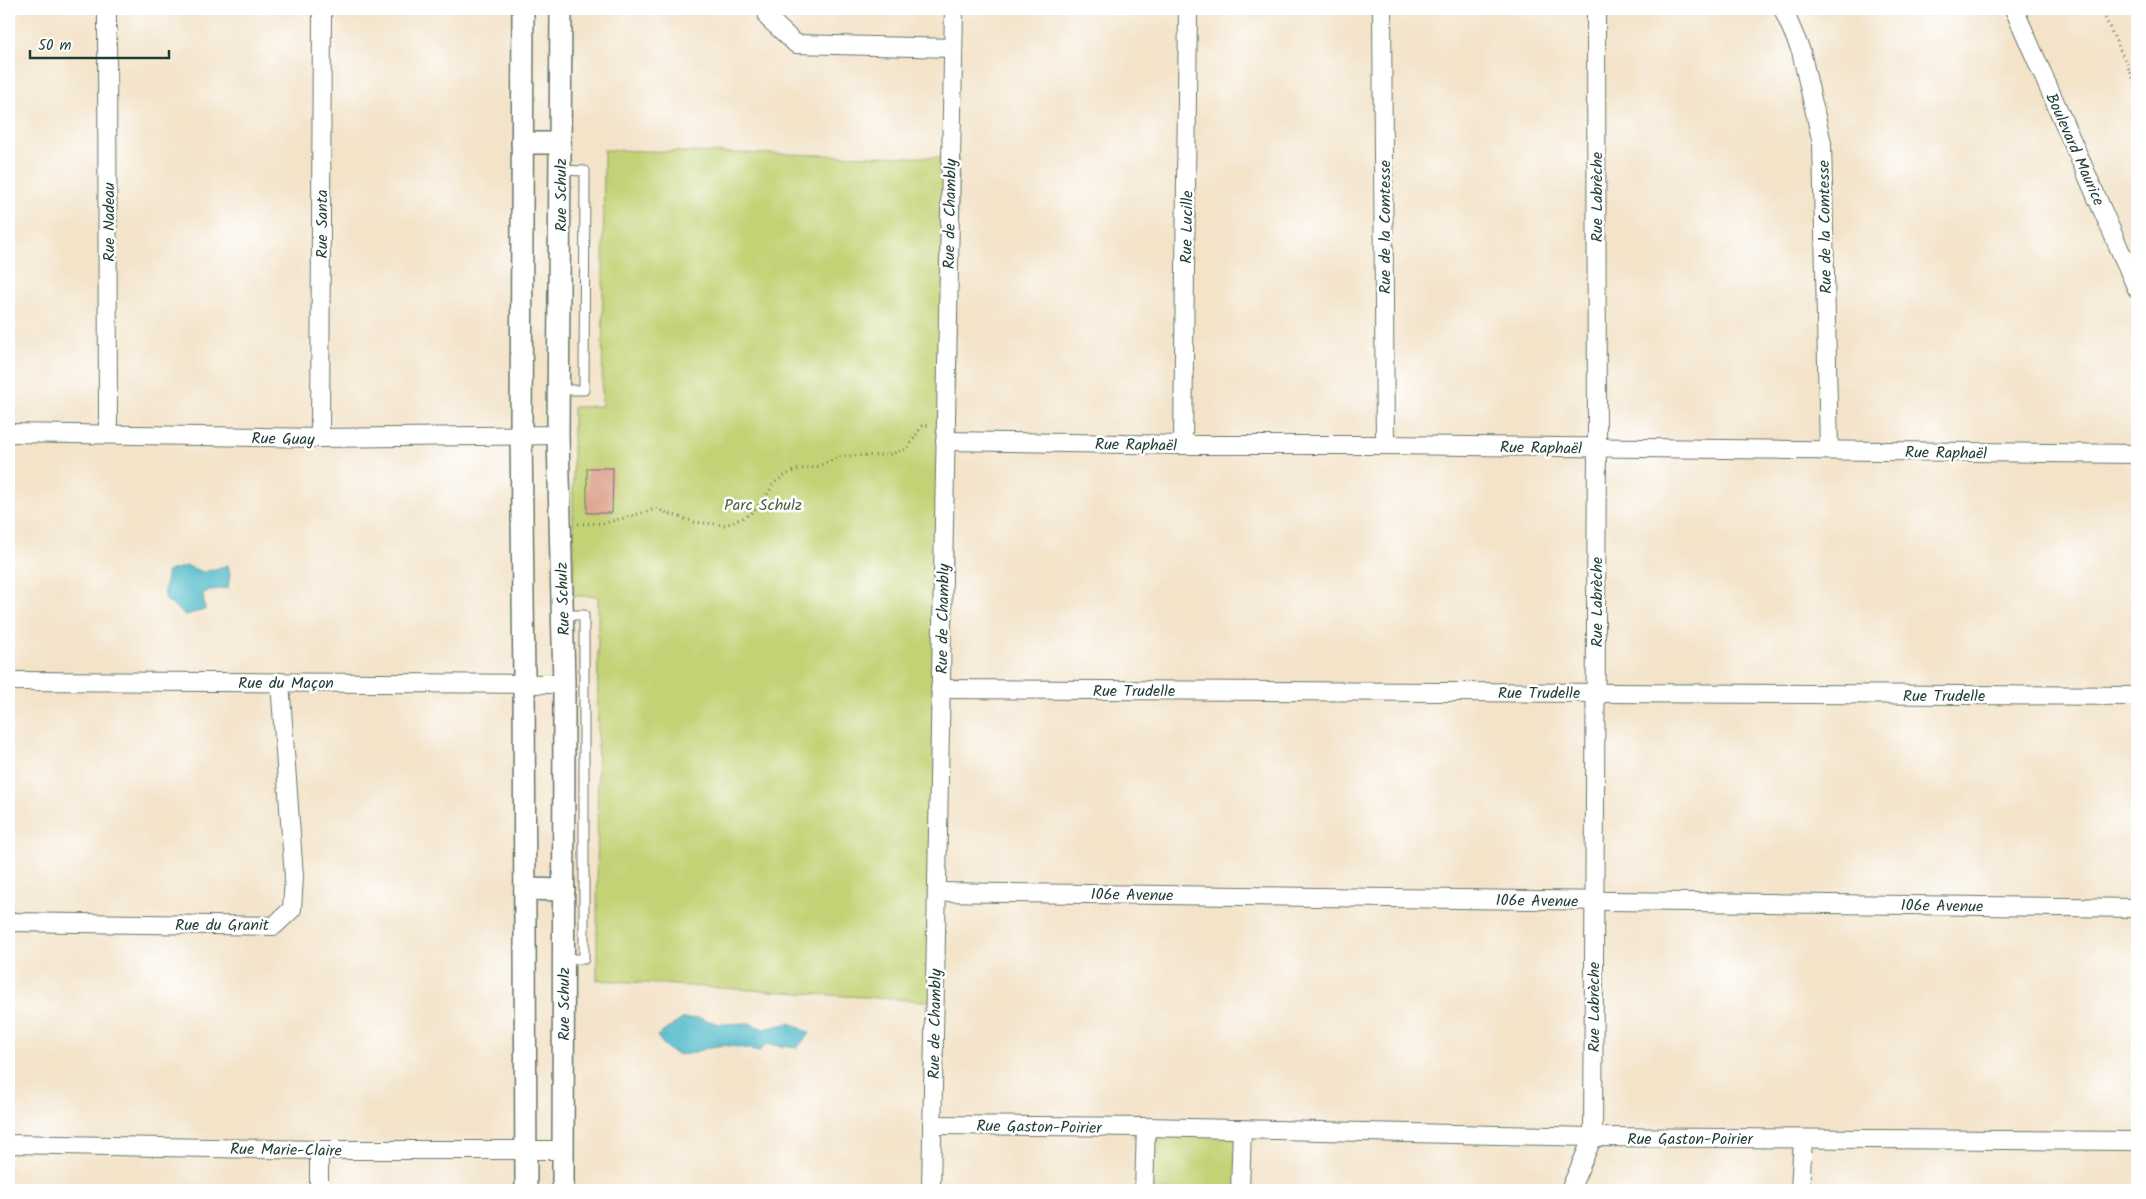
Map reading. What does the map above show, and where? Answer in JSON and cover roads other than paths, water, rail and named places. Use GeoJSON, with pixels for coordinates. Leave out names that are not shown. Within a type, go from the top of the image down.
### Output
{"type":"FeatureCollection","features":[{"type":"Feature","properties":{"kind":"street","name":"Rue Nadeau"},"geometry":{"type":"LineString","coordinates":[[107,9],[108,434]]}},
{"type":"Feature","properties":{"kind":"street","name":"Rue Santa"},"geometry":{"type":"LineString","coordinates":[[320,438],[322,9]]}},
{"type":"Feature","properties":{"kind":"street"},"geometry":{"type":"LineString","coordinates":[[523,9],[521,435],[526,1190]]}},
{"type":"Feature","properties":{"kind":"street","name":"Rue Schulz"},"geometry":{"type":"LineString","coordinates":[[561,9],[558,435],[564,684],[563,1190]]}},
{"type":"Feature","properties":{"kind":"street"},"geometry":{"type":"LineString","coordinates":[[768,9],[768,18],[796,44],[953,48]]}},
{"type":"Feature","properties":{"kind":"street","name":"Rue de Chambly"},"geometry":{"type":"LineString","coordinates":[[931,1190],[954,9]]}},
{"type":"Feature","properties":{"kind":"street","name":"Rue Lucille"},"geometry":{"type":"LineString","coordinates":[[1183,445],[1188,9]]}},
{"type":"Feature","properties":{"kind":"street","name":"Rue de la Comtesse"},"geometry":{"type":"LineString","coordinates":[[1382,9],[1386,445]]}},
{"type":"Feature","properties":{"kind":"street","name":"Rue Labrèche"},"geometry":{"type":"LineString","coordinates":[[1570,1190],[1592,1137],[1596,448],[1596,9]]}},
{"type":"Feature","properties":{"kind":"street","name":"Rue de la Comtesse"},"geometry":{"type":"LineString","coordinates":[[1783,9],[1801,51],[1822,142],[1829,450]]}},
{"type":"Feature","properties":{"kind":"street","name":"Boulevard Maurice"},"geometry":{"type":"LineString","coordinates":[[2014,9],[2137,289]]}},
{"type":"Feature","properties":{"kind":"street"},"geometry":{"type":"LineString","coordinates":[[522,143],[560,143]]}},
{"type":"Feature","properties":{"kind":"street","name":"Rue Raphaël"},"geometry":{"type":"LineString","coordinates":[[945,432],[1183,445],[1386,445],[2137,454]]}},
{"type":"Feature","properties":{"kind":"street","name":"Rue Guay"},"geometry":{"type":"LineString","coordinates":[[9,433],[320,438],[558,435]]}},
{"type":"Feature","properties":{"kind":"street","name":"Rue du Maçon"},"geometry":{"type":"LineString","coordinates":[[9,680],[564,684]]}},
{"type":"Feature","properties":{"kind":"street","name":"Rue du Granit"},"geometry":{"type":"LineString","coordinates":[[9,922],[274,926],[292,909],[294,877],[280,682]]}},
{"type":"Feature","properties":{"kind":"street","name":"Rue Trudelle"},"geometry":{"type":"LineString","coordinates":[[940,689],[2137,696]]}},
{"type":"Feature","properties":{"kind":"street"},"geometry":{"type":"LineString","coordinates":[[525,889],[564,890]]}},
{"type":"Feature","properties":{"kind":"street","name":"106e Avenue"},"geometry":{"type":"LineString","coordinates":[[936,892],[2137,908]]}},
{"type":"Feature","properties":{"kind":"street","name":"Rue Gaston-Poirier"},"geometry":{"type":"LineString","coordinates":[[932,1125],[1146,1127],[1592,1137],[2137,1141]]}},
{"type":"Feature","properties":{"kind":"street"},"geometry":{"type":"LineString","coordinates":[[1144,1190],[1146,1127]]}},
{"type":"Feature","properties":{"kind":"street"},"geometry":{"type":"LineString","coordinates":[[1240,1190],[1242,1129]]}},
{"type":"Feature","properties":{"kind":"street"},"geometry":{"type":"LineString","coordinates":[[1800,1190],[1803,1138]]}},
{"type":"Feature","properties":{"kind":"street","name":"Rue Marie-Claire"},"geometry":{"type":"LineString","coordinates":[[9,1144],[319,1150],[563,1150]]}},
{"type":"Feature","properties":{"kind":"street"},"geometry":{"type":"LineString","coordinates":[[319,1150],[319,1190]]}},
{"type":"Feature","properties":{"kind":"lane"},"geometry":{"type":"LineString","coordinates":[[562,615],[584,615],[584,960],[563,959]]}},
{"type":"Feature","properties":{"kind":"water"},"geometry":{"type":"Polygon","coordinates":[[[228,565],[230,574],[228,588],[203,593],[205,610],[185,615],[166,600],[164,591],[168,571],[187,566],[204,572],[228,565]]]}},
{"type":"Feature","properties":{"kind":"water"},"geometry":{"type":"Polygon","coordinates":[[[699,1018],[720,1024],[749,1023],[764,1029],[790,1023],[810,1033],[797,1048],[766,1044],[760,1051],[733,1046],[717,1046],[684,1054],[671,1051],[664,1046],[657,1036],[682,1019],[699,1018]]]}},
{"type":"Feature","properties":{"kind":"park label","name":"Parc Schulz"},"geometry":{"type":"Point","coordinates":[763,504]}}]}
